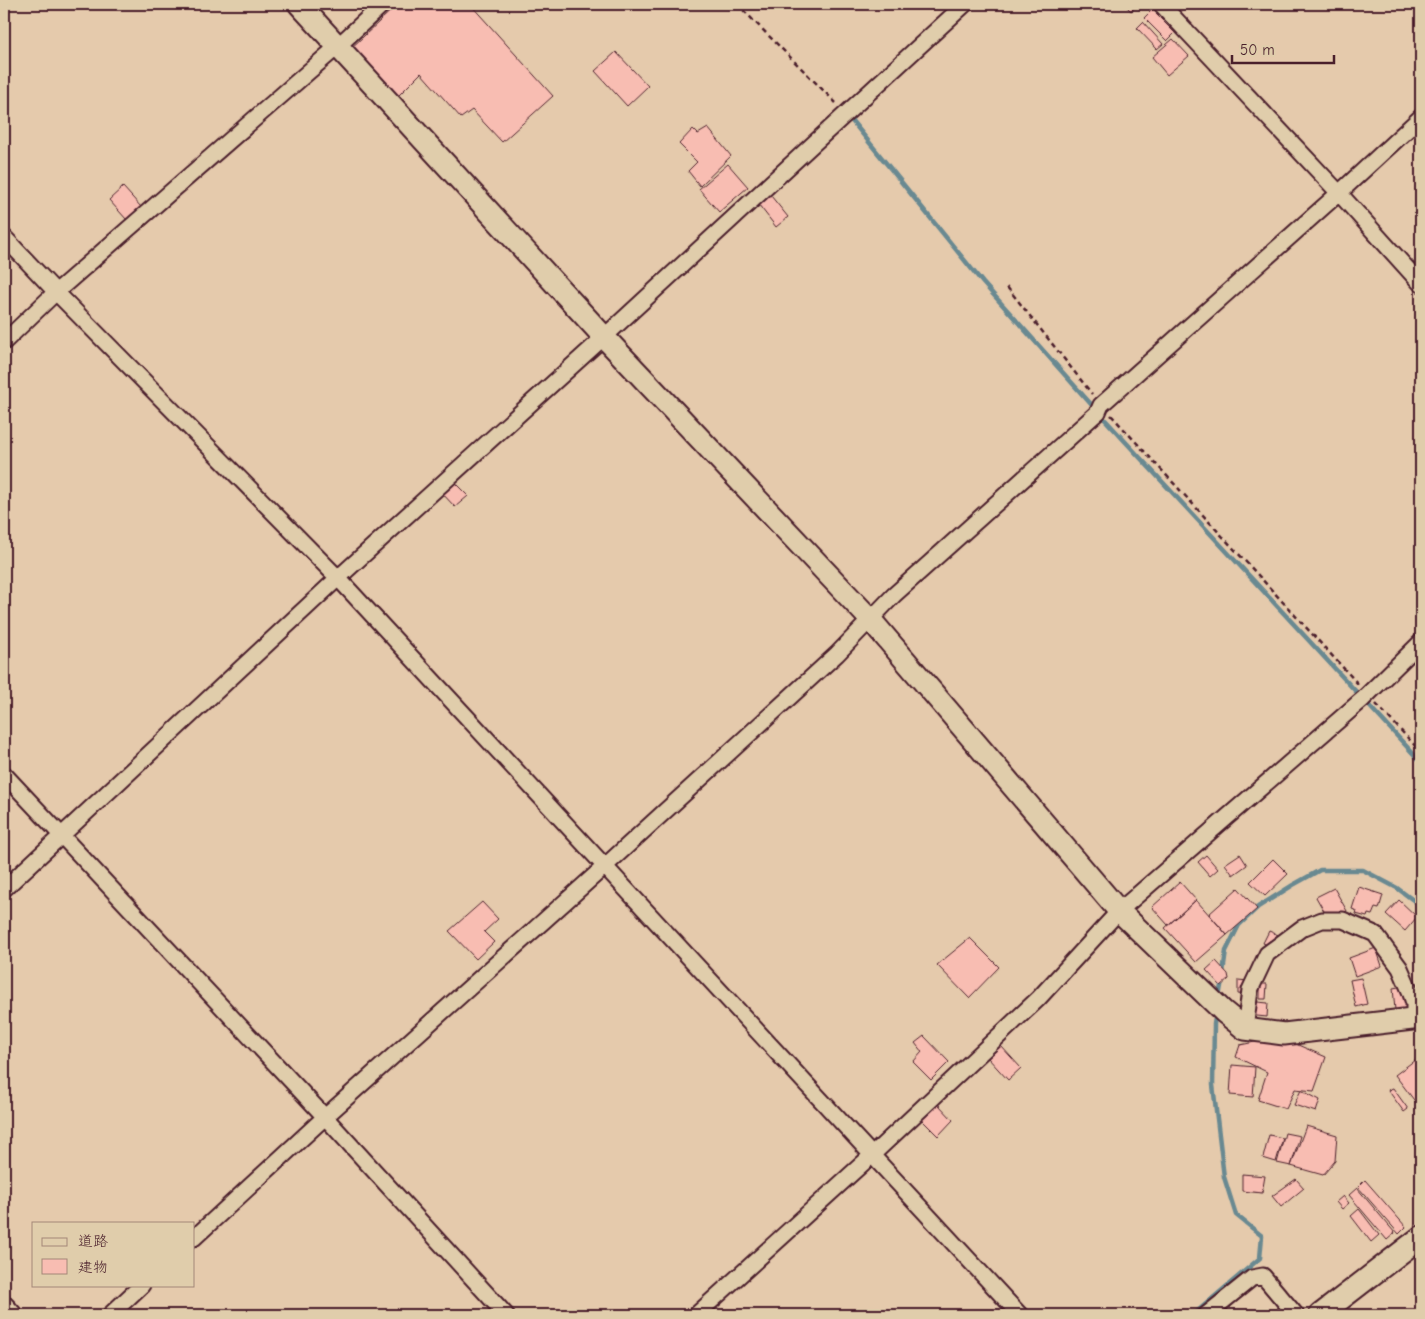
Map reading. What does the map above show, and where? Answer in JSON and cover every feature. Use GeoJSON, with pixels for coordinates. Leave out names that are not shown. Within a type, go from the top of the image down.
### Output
{"type":"FeatureCollection","features":[{"type":"Feature","properties":{"kind":"street"},"geometry":{"type":"LineString","coordinates":[[299,4],[604,337],[870,619],[1119,911],[1235,1021],[1284,1034],[1418,1018],[1410,990],[1400,968],[1375,934],[1343,920],[1322,920],[1302,928],[1267,954],[1235,1021]]}},
{"type":"Feature","properties":{"kind":"street"},"geometry":{"type":"LineString","coordinates":[[4,342],[56,292],[338,46],[383,4]]}},
{"type":"Feature","properties":{"kind":"street"},"geometry":{"type":"LineString","coordinates":[[4,889],[338,578],[604,337],[965,4]]}},
{"type":"Feature","properties":{"kind":"street"},"geometry":{"type":"LineString","coordinates":[[1160,4],[1339,193],[1421,284]]}},
{"type":"Feature","properties":{"kind":"street"},"geometry":{"type":"LineString","coordinates":[[195,1237],[837,654],[870,619],[1098,412],[1101,405],[1339,193],[1421,117]]}},
{"type":"Feature","properties":{"kind":"street"},"geometry":{"type":"LineString","coordinates":[[4,237],[338,578],[1020,1315]]}},
{"type":"Feature","properties":{"kind":"street"},"geometry":{"type":"LineString","coordinates":[[696,1315],[872,1156],[1038,999],[1119,911],[1367,694],[1421,642]]}},
{"type":"Feature","properties":{"kind":"street"},"geometry":{"type":"LineString","coordinates":[[4,774],[325,1117],[506,1315]]}},
{"type":"Feature","properties":{"kind":"street"},"geometry":{"type":"LineString","coordinates":[[1320,1315],[1421,1237]]}},
{"type":"Feature","properties":{"kind":"street"},"geometry":{"type":"LineString","coordinates":[[1206,1315],[1252,1278],[1263,1276],[1296,1315]]}},
{"type":"Feature","properties":{"kind":"street"},"geometry":{"type":"LineString","coordinates":[[110,1315],[141,1286]]}},
{"type":"Feature","properties":{"kind":"street"},"geometry":{"type":"LineString","coordinates":[[4,1303],[15,1315]]}},
{"type":"Feature","properties":{"kind":"path"},"geometry":{"type":"LineString","coordinates":[[737,4],[846,113]]}},
{"type":"Feature","properties":{"kind":"path"},"geometry":{"type":"LineString","coordinates":[[1007,287],[1101,405],[1421,752]]}},
{"type":"Feature","properties":{"kind":"building"},"geometry":{"type":"Polygon","coordinates":[[[398,4],[470,4],[553,96],[502,142],[472,110],[461,118],[421,73],[394,100],[348,51],[398,4]]]}},
{"type":"Feature","properties":{"kind":"building"},"geometry":{"type":"Polygon","coordinates":[[[1124,4],[1139,4],[1131,11],[1124,4]]]}},
{"type":"Feature","properties":{"kind":"building"},"geometry":{"type":"Polygon","coordinates":[[[1152,10],[1175,33],[1167,41],[1144,18],[1152,10]]]}},
{"type":"Feature","properties":{"kind":"building"},"geometry":{"type":"Polygon","coordinates":[[[1143,22],[1163,44],[1157,49],[1137,28],[1143,22]]]}},
{"type":"Feature","properties":{"kind":"building"},"geometry":{"type":"Polygon","coordinates":[[[1173,39],[1189,56],[1167,75],[1152,57],[1173,39]]]}},
{"type":"Feature","properties":{"kind":"building"},"geometry":{"type":"Polygon","coordinates":[[[616,52],[648,86],[627,106],[595,71],[616,52]]]}},
{"type":"Feature","properties":{"kind":"building"},"geometry":{"type":"Polygon","coordinates":[[[708,128],[731,156],[700,186],[688,171],[697,162],[679,144],[693,129],[698,134],[708,128]]]}},
{"type":"Feature","properties":{"kind":"building"},"geometry":{"type":"Polygon","coordinates":[[[728,164],[748,187],[719,212],[699,189],[728,164]]]}},
{"type":"Feature","properties":{"kind":"building"},"geometry":{"type":"Polygon","coordinates":[[[123,187],[141,207],[127,220],[109,200],[123,187]]]}},
{"type":"Feature","properties":{"kind":"building"},"geometry":{"type":"Polygon","coordinates":[[[767,191],[788,217],[776,227],[755,200],[767,191]]]}},
{"type":"Feature","properties":{"kind":"building"},"geometry":{"type":"Polygon","coordinates":[[[452,480],[468,496],[455,507],[441,492],[452,480]]]}},
{"type":"Feature","properties":{"kind":"building"},"geometry":{"type":"Polygon","coordinates":[[[1421,663],[1421,677],[1414,669],[1421,663]]]}},
{"type":"Feature","properties":{"kind":"building"},"geometry":{"type":"Polygon","coordinates":[[[1240,854],[1247,865],[1233,875],[1225,864],[1240,854]]]}},
{"type":"Feature","properties":{"kind":"building"},"geometry":{"type":"Polygon","coordinates":[[[1206,855],[1218,869],[1210,876],[1198,862],[1206,855]]]}},
{"type":"Feature","properties":{"kind":"building"},"geometry":{"type":"Polygon","coordinates":[[[1273,859],[1288,874],[1265,896],[1250,882],[1273,859]]]}},
{"type":"Feature","properties":{"kind":"building"},"geometry":{"type":"Polygon","coordinates":[[[1180,882],[1196,900],[1168,925],[1152,907],[1180,882]]]}},
{"type":"Feature","properties":{"kind":"building"},"geometry":{"type":"Polygon","coordinates":[[[1359,887],[1383,895],[1379,909],[1375,908],[1372,915],[1368,914],[1367,917],[1356,914],[1357,911],[1352,909],[1359,887]]]}},
{"type":"Feature","properties":{"kind":"building"},"geometry":{"type":"Polygon","coordinates":[[[1238,888],[1257,909],[1227,935],[1209,914],[1238,888]]]}},
{"type":"Feature","properties":{"kind":"building"},"geometry":{"type":"Polygon","coordinates":[[[1334,888],[1347,911],[1329,920],[1316,897],[1334,888]]]}},
{"type":"Feature","properties":{"kind":"building"},"geometry":{"type":"Polygon","coordinates":[[[1196,900],[1227,935],[1196,962],[1165,928],[1196,900]]]}},
{"type":"Feature","properties":{"kind":"building"},"geometry":{"type":"Polygon","coordinates":[[[1399,900],[1417,917],[1405,931],[1386,914],[1399,900]]]}},
{"type":"Feature","properties":{"kind":"building"},"geometry":{"type":"Polygon","coordinates":[[[482,902],[498,919],[484,932],[494,942],[476,959],[449,931],[482,902]]]}},
{"type":"Feature","properties":{"kind":"building"},"geometry":{"type":"Polygon","coordinates":[[[1269,931],[1283,937],[1278,950],[1263,943],[1269,931]]]}},
{"type":"Feature","properties":{"kind":"building"},"geometry":{"type":"Polygon","coordinates":[[[970,938],[999,967],[969,998],[937,965],[970,938]]]}},
{"type":"Feature","properties":{"kind":"building"},"geometry":{"type":"Polygon","coordinates":[[[1376,948],[1382,966],[1355,976],[1349,958],[1376,948]]]}},
{"type":"Feature","properties":{"kind":"building"},"geometry":{"type":"Polygon","coordinates":[[[1216,961],[1228,974],[1229,979],[1221,986],[1206,970],[1216,961]]]}},
{"type":"Feature","properties":{"kind":"building"},"geometry":{"type":"Polygon","coordinates":[[[1361,978],[1367,1004],[1356,1007],[1350,980],[1361,978]]]}},
{"type":"Feature","properties":{"kind":"building"},"geometry":{"type":"Polygon","coordinates":[[[1238,980],[1259,982],[1258,996],[1238,994],[1238,980]]]}},
{"type":"Feature","properties":{"kind":"building"},"geometry":{"type":"Polygon","coordinates":[[[1260,984],[1267,984],[1266,999],[1260,999],[1260,984]]]}},
{"type":"Feature","properties":{"kind":"building"},"geometry":{"type":"Polygon","coordinates":[[[1404,986],[1407,1008],[1395,1010],[1393,988],[1404,986]]]}},
{"type":"Feature","properties":{"kind":"building"},"geometry":{"type":"Polygon","coordinates":[[[1247,1001],[1268,1003],[1267,1017],[1247,1015],[1247,1001]]]}},
{"type":"Feature","properties":{"kind":"building"},"geometry":{"type":"Polygon","coordinates":[[[924,1036],[949,1062],[931,1080],[913,1062],[922,1052],[915,1043],[924,1036]]]}},
{"type":"Feature","properties":{"kind":"building"},"geometry":{"type":"Polygon","coordinates":[[[1265,1040],[1291,1042],[1326,1057],[1314,1091],[1295,1089],[1286,1109],[1258,1100],[1267,1072],[1236,1057],[1240,1045],[1265,1040]]]}},
{"type":"Feature","properties":{"kind":"building"},"geometry":{"type":"Polygon","coordinates":[[[1001,1046],[1021,1068],[1008,1080],[988,1058],[1001,1046]]]}},
{"type":"Feature","properties":{"kind":"building"},"geometry":{"type":"Polygon","coordinates":[[[1421,1059],[1421,1100],[1417,1104],[1395,1075],[1415,1060],[1421,1059]]]}},
{"type":"Feature","properties":{"kind":"building"},"geometry":{"type":"Polygon","coordinates":[[[1232,1065],[1255,1067],[1253,1097],[1230,1095],[1232,1065]]]}},
{"type":"Feature","properties":{"kind":"building"},"geometry":{"type":"Polygon","coordinates":[[[1393,1088],[1408,1109],[1404,1112],[1388,1090],[1393,1088]]]}},
{"type":"Feature","properties":{"kind":"building"},"geometry":{"type":"Polygon","coordinates":[[[1301,1090],[1320,1100],[1316,1112],[1294,1105],[1301,1090]]]}},
{"type":"Feature","properties":{"kind":"building"},"geometry":{"type":"Polygon","coordinates":[[[938,1104],[953,1120],[938,1136],[922,1120],[938,1104]]]}},
{"type":"Feature","properties":{"kind":"building"},"geometry":{"type":"Polygon","coordinates":[[[1306,1126],[1337,1135],[1335,1161],[1323,1175],[1291,1166],[1306,1126]]]}},
{"type":"Feature","properties":{"kind":"building"},"geometry":{"type":"Polygon","coordinates":[[[1285,1133],[1300,1136],[1291,1166],[1277,1163],[1285,1133]]]}},
{"type":"Feature","properties":{"kind":"building"},"geometry":{"type":"Polygon","coordinates":[[[1269,1135],[1283,1138],[1276,1162],[1263,1158],[1269,1135]]]}},
{"type":"Feature","properties":{"kind":"building"},"geometry":{"type":"Polygon","coordinates":[[[1242,1174],[1265,1176],[1262,1193],[1242,1191],[1242,1174]]]}},
{"type":"Feature","properties":{"kind":"building"},"geometry":{"type":"Polygon","coordinates":[[[1296,1179],[1304,1188],[1281,1207],[1272,1196],[1296,1179]]]}},
{"type":"Feature","properties":{"kind":"building"},"geometry":{"type":"Polygon","coordinates":[[[1365,1180],[1406,1227],[1399,1234],[1358,1187],[1365,1180]]]}},
{"type":"Feature","properties":{"kind":"building"},"geometry":{"type":"Polygon","coordinates":[[[1357,1188],[1395,1233],[1387,1240],[1349,1195],[1357,1188]]]}},
{"type":"Feature","properties":{"kind":"building"},"geometry":{"type":"Polygon","coordinates":[[[1343,1196],[1349,1203],[1342,1209],[1336,1202],[1343,1196]]]}},
{"type":"Feature","properties":{"kind":"building"},"geometry":{"type":"Polygon","coordinates":[[[1359,1209],[1379,1235],[1371,1242],[1351,1216],[1359,1209]]]}},
{"type":"Feature","properties":{"kind":"waterway"},"geometry":{"type":"LineString","coordinates":[[848,116],[983,283],[1098,412],[1421,762]]}},
{"type":"Feature","properties":{"kind":"waterway"},"geometry":{"type":"LineString","coordinates":[[1223,973],[1226,951],[1239,925],[1258,907],[1320,870],[1363,870],[1397,888],[1421,906]]}},
{"type":"Feature","properties":{"kind":"waterway"},"geometry":{"type":"LineString","coordinates":[[1219,997],[1222,980]]}},
{"type":"Feature","properties":{"kind":"waterway"},"geometry":{"type":"LineString","coordinates":[[1193,1315],[1260,1258],[1262,1236],[1236,1215],[1224,1177],[1213,1085],[1214,1024],[1216,1012]]}}]}
